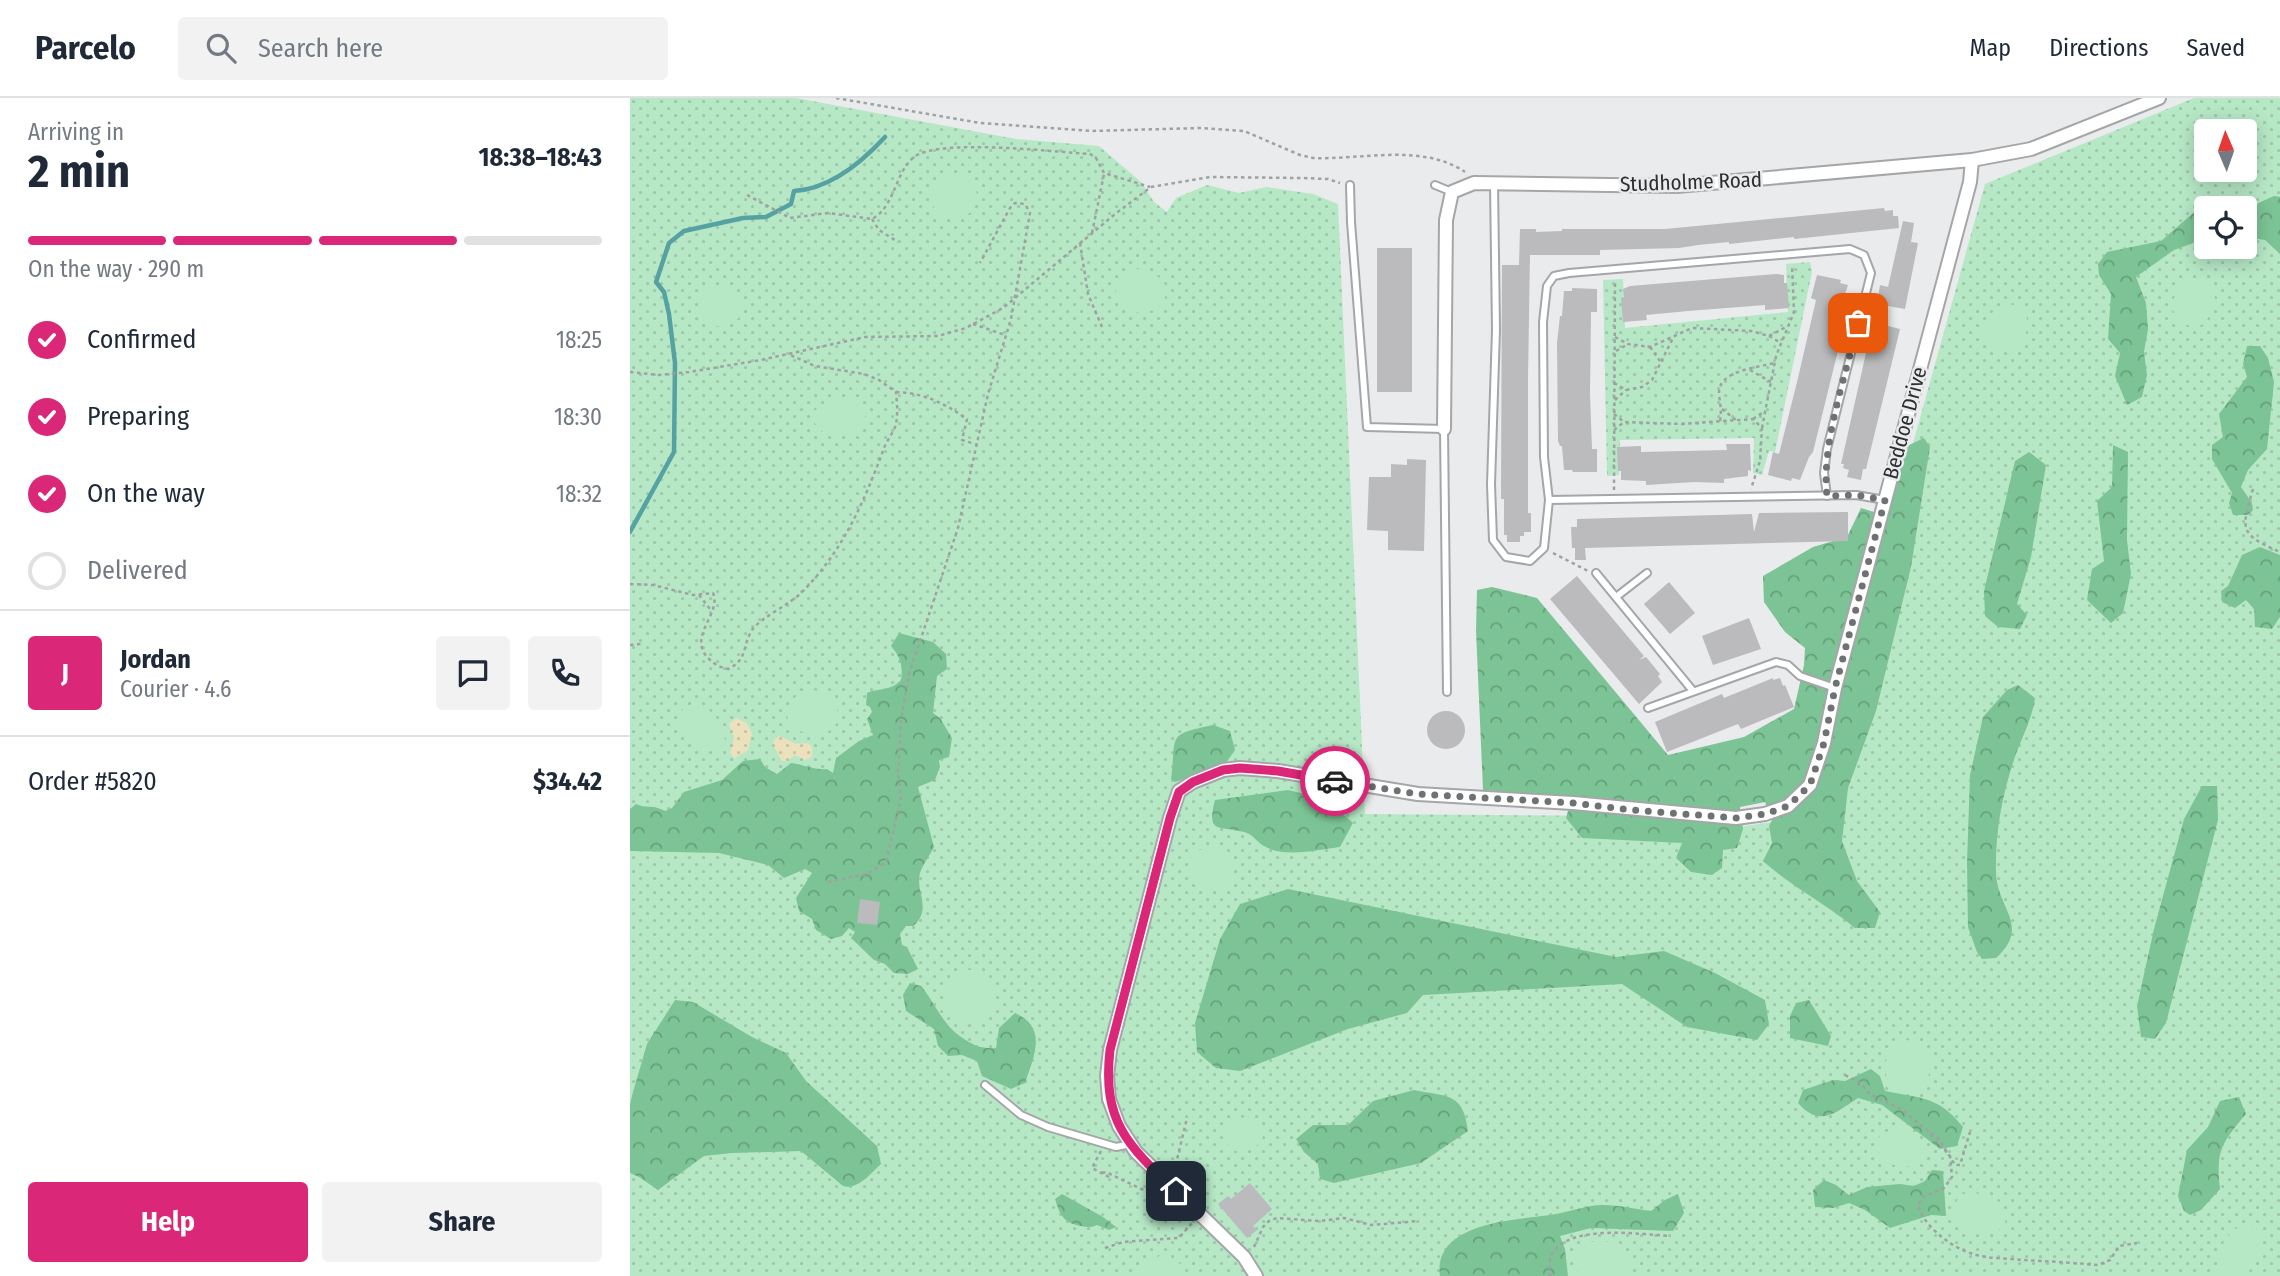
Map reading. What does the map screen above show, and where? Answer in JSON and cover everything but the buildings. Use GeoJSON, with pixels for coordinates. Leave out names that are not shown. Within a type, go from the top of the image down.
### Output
{"type":"FeatureCollection","features":[{"type":"Feature","properties":{"kind":"street","name":"Studholme Road"},"geometry":{"type":"LineString","coordinates":[[1452,192],[1474,183],[1676,186],[1972,160],[2031,149],[2159,98]]}},
{"type":"Feature","properties":{"kind":"street","name":"Beddoe Drive"},"geometry":{"type":"LineString","coordinates":[[1256,1276],[1247,1261],[1130,1144],[1119,1126],[1109,1099],[1107,1076],[1110,1050],[1179,792],[1193,782],[1223,770],[1240,768],[1278,771],[1418,794],[1573,803],[1716,817],[1736,818],[1765,814],[1788,806],[1810,785],[1824,743],[1835,688],[1970,182],[1972,160]]}},
{"type":"Feature","properties":{"kind":"street"},"geometry":{"type":"LineString","coordinates":[[1444,429],[1446,220],[1452,192]]}},
{"type":"Feature","properties":{"kind":"lane"},"geometry":{"type":"LineString","coordinates":[[1494,183],[1496,330],[1491,484],[1493,540],[1506,557],[1530,561],[1544,548],[1549,500],[1544,457],[1544,322],[1547,286],[1554,276],[1569,273],[1850,249],[1864,256],[1871,273],[1827,449],[1824,474],[1827,496]]}},
{"type":"Feature","properties":{"kind":"lane"},"geometry":{"type":"LineString","coordinates":[[1350,185],[1367,427],[1444,429],[1447,692]]}},
{"type":"Feature","properties":{"kind":"lane"},"geometry":{"type":"LineString","coordinates":[[1435,185],[1452,192]]}},
{"type":"Feature","properties":{"kind":"lane"},"geometry":{"type":"LineString","coordinates":[[1549,500],[1856,495],[1885,500]]}},
{"type":"Feature","properties":{"kind":"lane"},"geometry":{"type":"LineString","coordinates":[[1596,573],[1693,691]]}},
{"type":"Feature","properties":{"kind":"lane"},"geometry":{"type":"LineString","coordinates":[[1616,597],[1647,573]]}},
{"type":"Feature","properties":{"kind":"lane"},"geometry":{"type":"LineString","coordinates":[[1648,708],[1776,662],[1788,665],[1800,676],[1835,688]]}},
{"type":"Feature","properties":{"kind":"lane"},"geometry":{"type":"LineString","coordinates":[[985,1085],[1021,1115],[1048,1127],[1115,1147],[1130,1144]]}},
{"type":"Feature","properties":{"kind":"path"},"geometry":{"type":"LineString","coordinates":[[836,98],[980,123],[1091,131],[1201,128],[1244,131],[1313,158],[1409,156],[1451,163],[1466,173],[1474,183]]}},
{"type":"Feature","properties":{"kind":"path"},"geometry":{"type":"LineString","coordinates":[[747,195],[790,218],[828,213],[872,219],[882,212],[913,158],[926,151],[993,148],[1090,154],[1096,158],[1104,173],[1092,233]]}},
{"type":"Feature","properties":{"kind":"path"},"geometry":{"type":"LineString","coordinates":[[1104,173],[1151,187],[1210,177],[1328,179],[1340,183]]}},
{"type":"Feature","properties":{"kind":"path"},"geometry":{"type":"LineString","coordinates":[[630,372],[689,372],[865,337],[938,336],[973,324],[1003,308],[1151,187]]}},
{"type":"Feature","properties":{"kind":"path"},"geometry":{"type":"LineString","coordinates":[[828,882],[867,874],[886,862],[901,797],[898,772],[901,720],[909,674],[958,528],[976,444],[1015,298],[1030,213],[1025,204],[1015,203],[1010,208],[980,263]]}},
{"type":"Feature","properties":{"kind":"path"},"geometry":{"type":"LineString","coordinates":[[872,219],[879,230],[898,242]]}},
{"type":"Feature","properties":{"kind":"path"},"geometry":{"type":"LineString","coordinates":[[1080,243],[1088,294],[1102,327]]}},
{"type":"Feature","properties":{"kind":"path"},"geometry":{"type":"LineString","coordinates":[[1748,497],[1760,461],[1762,428],[1774,363],[1794,312],[1791,255]]}},
{"type":"Feature","properties":{"kind":"path"},"geometry":{"type":"LineString","coordinates":[[1614,499],[1615,270]]}},
{"type":"Feature","properties":{"kind":"path"},"geometry":{"type":"LineString","coordinates":[[973,324],[1005,335]]}},
{"type":"Feature","properties":{"kind":"path"},"geometry":{"type":"LineString","coordinates":[[1769,336],[1788,326]]}},
{"type":"Feature","properties":{"kind":"path"},"geometry":{"type":"LineString","coordinates":[[1615,337],[1628,344],[1650,347],[1692,328],[1751,331],[1781,343]]}},
{"type":"Feature","properties":{"kind":"path"},"geometry":{"type":"LineString","coordinates":[[1614,401],[1626,390],[1642,387],[1652,380],[1673,338]]}},
{"type":"Feature","properties":{"kind":"path"},"geometry":{"type":"LineString","coordinates":[[1616,351],[1628,344]]}},
{"type":"Feature","properties":{"kind":"path"},"geometry":{"type":"LineString","coordinates":[[1650,347],[1660,361]]}},
{"type":"Feature","properties":{"kind":"path"},"geometry":{"type":"LineString","coordinates":[[788,354],[815,366],[864,374],[879,380],[896,392],[914,393],[936,400],[967,419],[962,440],[976,444]]}},
{"type":"Feature","properties":{"kind":"path"},"geometry":{"type":"LineString","coordinates":[[1720,421],[1723,409],[1719,391],[1722,382],[1732,374],[1774,363]]}},
{"type":"Feature","properties":{"kind":"path"},"geometry":{"type":"LineString","coordinates":[[1750,370],[1771,382]]}},
{"type":"Feature","properties":{"kind":"path"},"geometry":{"type":"LineString","coordinates":[[1615,383],[1626,390]]}},
{"type":"Feature","properties":{"kind":"path"},"geometry":{"type":"LineString","coordinates":[[630,584],[653,585],[699,595],[713,593],[715,600],[700,640],[702,651],[718,667],[728,669],[741,660],[752,631],[801,594],[843,542],[896,426],[896,392]]}},
{"type":"Feature","properties":{"kind":"path"},"geometry":{"type":"LineString","coordinates":[[1723,409],[1736,420]]}},
{"type":"Feature","properties":{"kind":"path"},"geometry":{"type":"LineString","coordinates":[[1614,414],[1624,422],[1682,424],[1754,419],[1766,411]]}},
{"type":"Feature","properties":{"kind":"path"},"geometry":{"type":"LineString","coordinates":[[1754,419],[1762,428]]}},
{"type":"Feature","properties":{"kind":"path"},"geometry":{"type":"LineString","coordinates":[[1614,430],[1624,422]]}},
{"type":"Feature","properties":{"kind":"path"},"geometry":{"type":"LineString","coordinates":[[2253,489],[2244,520],[2246,530],[2255,541],[2280,552]]}},
{"type":"Feature","properties":{"kind":"path"},"geometry":{"type":"LineString","coordinates":[[1544,548],[1591,573],[1596,573]]}},
{"type":"Feature","properties":{"kind":"path"},"geometry":{"type":"LineString","coordinates":[[699,595],[711,610]]}},
{"type":"Feature","properties":{"kind":"path"},"geometry":{"type":"LineString","coordinates":[[630,645],[641,644]]}},
{"type":"Feature","properties":{"kind":"path"},"geometry":{"type":"LineString","coordinates":[[1845,1075],[1860,1083],[1871,1095],[1903,1110],[1939,1139],[1955,1165],[1960,1165],[1970,1132]]}},
{"type":"Feature","properties":{"kind":"path"},"geometry":{"type":"LineString","coordinates":[[1102,1173],[1106,1172],[1156,1196],[1173,1188],[1187,1118]]}},
{"type":"Feature","properties":{"kind":"path"},"geometry":{"type":"LineString","coordinates":[[1926,1129],[1950,1156],[1952,1177],[1944,1188],[1923,1197],[1918,1205],[1920,1214],[1930,1226],[1959,1248],[1972,1254],[1994,1258],[2098,1265],[2110,1260],[2119,1245],[2137,1243]]}},
{"type":"Feature","properties":{"kind":"path"},"geometry":{"type":"LineString","coordinates":[[1099,1155],[1092,1168],[1109,1177]]}},
{"type":"Feature","properties":{"kind":"path"},"geometry":{"type":"LineString","coordinates":[[1247,1261],[1263,1227],[1277,1218],[1320,1221],[1344,1218],[1371,1225],[1419,1221]]}},
{"type":"Feature","properties":{"kind":"path"},"geometry":{"type":"LineString","coordinates":[[1105,1248],[1123,1242],[1179,1238],[1194,1222]]}},
{"type":"Feature","properties":{"kind":"path"},"geometry":{"type":"LineString","coordinates":[[1549,1276],[1551,1255],[1562,1243],[1575,1237],[1606,1232],[1669,1236]]}},
{"type":"Feature","properties":{"kind":"green space"},"geometry":{"type":"Polygon","coordinates":[[[630,98],[796,98],[1016,139],[1099,146],[1141,182],[1154,202],[1167,212],[1176,198],[1207,185],[1239,193],[1267,187],[1313,194],[1338,204],[1365,814],[1617,816],[1730,828],[1780,821],[1814,800],[1985,184],[2194,98],[2280,98],[2280,1276],[630,1276],[630,98]]]}},
{"type":"Feature","properties":{"kind":"green space"},"geometry":{"type":"Polygon","coordinates":[[[954,173],[970,180],[977,196],[970,212],[954,219],[938,212],[931,196],[938,180],[954,173]]]}},
{"type":"Feature","properties":{"kind":"green space"},"geometry":{"type":"Polygon","coordinates":[[[2274,196],[2280,197],[2280,254],[2265,240],[2257,239],[2257,204],[2274,196]]]}},
{"type":"Feature","properties":{"kind":"green space"},"geometry":{"type":"Polygon","coordinates":[[[2194,212],[2194,243],[2174,250],[2136,277],[2146,303],[2148,329],[2144,352],[2147,375],[2142,397],[2127,405],[2115,376],[2120,353],[2108,339],[2111,294],[2099,275],[2098,264],[2107,252],[2161,241],[2194,212]]]}},
{"type":"Feature","properties":{"kind":"green space"},"geometry":{"type":"Polygon","coordinates":[[[1810,262],[1812,272],[1775,452],[1769,451],[1762,475],[1753,473],[1754,438],[1620,440],[1619,475],[1607,476],[1603,280],[1623,279],[1625,328],[1788,312],[1786,264],[1810,262]]]}},
{"type":"Feature","properties":{"kind":"green space"},"geometry":{"type":"Polygon","coordinates":[[[1131,268],[1148,271],[1163,280],[1166,294],[1162,304],[1153,310],[1142,312],[1131,311],[1122,305],[1116,294],[1117,279],[1131,268]]]}},
{"type":"Feature","properties":{"kind":"green space"},"geometry":{"type":"Polygon","coordinates":[[[2192,280],[2209,285],[2215,299],[2210,314],[2198,327],[2179,320],[2173,306],[2178,291],[2192,280]]]}},
{"type":"Feature","properties":{"kind":"green space"},"geometry":{"type":"Polygon","coordinates":[[[716,286],[730,289],[740,299],[740,316],[724,326],[709,322],[699,309],[702,292],[716,286]]]}},
{"type":"Feature","properties":{"kind":"green space"},"geometry":{"type":"Polygon","coordinates":[[[2010,304],[2022,310],[2027,319],[2027,329],[2016,346],[2006,350],[1997,349],[1987,342],[1984,336],[1984,323],[1992,313],[2010,304]]]}},
{"type":"Feature","properties":{"kind":"green space"},"geometry":{"type":"Polygon","coordinates":[[[2247,346],[2260,346],[2268,358],[2274,382],[2267,449],[2248,470],[2241,487],[2252,503],[2253,510],[2248,515],[2233,515],[2229,503],[2232,493],[2212,459],[2212,445],[2223,437],[2219,414],[2247,377],[2243,364],[2247,346]]]}},
{"type":"Feature","properties":{"kind":"green space"},"geometry":{"type":"Polygon","coordinates":[[[843,398],[861,403],[866,414],[862,425],[855,432],[836,436],[818,428],[814,421],[814,411],[832,399],[843,398]]]}},
{"type":"Feature","properties":{"kind":"green space"},"geometry":{"type":"Polygon","coordinates":[[[1924,438],[1930,447],[1911,567],[1876,711],[1848,788],[1842,841],[1857,881],[1880,912],[1875,928],[1855,928],[1763,861],[1772,843],[1769,826],[1772,820],[1765,802],[1740,807],[1743,829],[1737,848],[1723,850],[1722,868],[1712,875],[1691,872],[1676,858],[1682,843],[1582,838],[1566,818],[1572,797],[1483,790],[1476,631],[1477,590],[1492,587],[1537,598],[1668,755],[1744,737],[1794,709],[1804,665],[1805,648],[1785,632],[1764,602],[1763,576],[1813,547],[1847,537],[1861,508],[1887,516],[1907,446],[1924,438]]]}},
{"type":"Feature","properties":{"kind":"green space"},"geometry":{"type":"Polygon","coordinates":[[[2113,445],[2128,452],[2127,540],[2131,574],[2123,613],[2111,623],[2087,600],[2092,569],[2104,561],[2097,501],[2112,487],[2113,445]]]}},
{"type":"Feature","properties":{"kind":"green space"},"geometry":{"type":"Polygon","coordinates":[[[2029,452],[2046,465],[2031,557],[2017,604],[2027,615],[2020,629],[1998,627],[1985,616],[1984,591],[2015,461],[2029,452]]]}},
{"type":"Feature","properties":{"kind":"green space"},"geometry":{"type":"Polygon","coordinates":[[[2260,547],[2280,555],[2280,617],[2272,629],[2255,627],[2254,609],[2246,600],[2235,608],[2222,602],[2221,591],[2228,586],[2242,555],[2260,547]]]}},
{"type":"Feature","properties":{"kind":"green space"},"geometry":{"type":"Polygon","coordinates":[[[899,633],[933,642],[946,654],[947,669],[937,676],[933,713],[940,718],[952,738],[949,757],[939,760],[940,767],[935,780],[918,787],[934,847],[920,873],[922,913],[913,926],[906,926],[900,934],[902,945],[907,947],[918,969],[908,974],[894,973],[885,964],[874,960],[851,938],[855,932],[849,928],[842,936],[831,939],[816,930],[812,919],[799,911],[796,898],[812,873],[805,869],[784,878],[768,865],[719,853],[630,851],[630,809],[636,804],[665,811],[672,808],[684,792],[722,780],[743,761],[760,759],[765,767],[777,774],[791,763],[827,769],[833,773],[836,758],[859,741],[873,735],[867,719],[872,712],[866,705],[867,693],[889,688],[901,680],[900,662],[891,646],[899,633]]]}},
{"type":"Feature","properties":{"kind":"green space"},"geometry":{"type":"Polygon","coordinates":[[[2018,685],[2035,698],[2030,720],[2007,782],[1997,841],[1997,884],[2010,916],[2011,936],[1996,958],[1982,959],[1968,927],[1970,775],[1983,717],[2007,690],[2018,685]]]}},
{"type":"Feature","properties":{"kind":"green space"},"geometry":{"type":"Polygon","coordinates":[[[812,690],[831,700],[836,708],[838,716],[831,730],[808,733],[794,729],[788,723],[787,707],[798,694],[812,690]]]}},
{"type":"Feature","properties":{"kind":"green space"},"geometry":{"type":"Polygon","coordinates":[[[698,704],[711,712],[721,725],[725,740],[718,753],[698,746],[680,725],[681,711],[689,705],[698,704]]]}},
{"type":"Feature","properties":{"kind":"green space"},"geometry":{"type":"Polygon","coordinates":[[[1213,725],[1230,731],[1235,750],[1226,763],[1175,782],[1171,779],[1176,739],[1187,731],[1213,725]]]}},
{"type":"Feature","properties":{"kind":"green space"},"geometry":{"type":"Polygon","coordinates":[[[2202,786],[2217,786],[2218,820],[2166,1023],[2155,1039],[2141,1037],[2137,1006],[2154,929],[2184,819],[2202,786]]]}},
{"type":"Feature","properties":{"kind":"green space"},"geometry":{"type":"Polygon","coordinates":[[[1288,790],[1326,799],[1353,823],[1340,847],[1281,852],[1264,846],[1247,833],[1218,827],[1212,820],[1215,800],[1288,790]]]}},
{"type":"Feature","properties":{"kind":"green space"},"geometry":{"type":"Polygon","coordinates":[[[1209,846],[1226,852],[1232,863],[1230,880],[1221,890],[1200,884],[1194,879],[1189,868],[1194,853],[1209,846]]]}},
{"type":"Feature","properties":{"kind":"green space"},"geometry":{"type":"Polygon","coordinates":[[[1288,889],[1616,957],[1664,951],[1715,973],[1765,1000],[1769,1024],[1757,1040],[1687,1027],[1622,984],[1423,995],[1407,1013],[1348,1029],[1240,1071],[1216,1068],[1197,1052],[1195,1023],[1220,939],[1240,904],[1288,889]]]}},
{"type":"Feature","properties":{"kind":"green space"},"geometry":{"type":"Polygon","coordinates":[[[967,970],[975,970],[989,977],[995,995],[993,1008],[986,1018],[976,1023],[964,1023],[954,1019],[947,1009],[946,994],[951,982],[967,970]]]}},
{"type":"Feature","properties":{"kind":"green space"},"geometry":{"type":"Polygon","coordinates":[[[910,983],[921,986],[953,1030],[978,1046],[996,1048],[999,1028],[1015,1013],[1025,1019],[1032,1026],[1036,1044],[1025,1083],[1011,1089],[982,1076],[977,1061],[962,1055],[948,1056],[938,1046],[934,1029],[906,1011],[903,995],[910,983]]]}},
{"type":"Feature","properties":{"kind":"green space"},"geometry":{"type":"Polygon","coordinates":[[[675,1000],[693,1002],[752,1037],[786,1053],[806,1081],[877,1146],[881,1164],[864,1180],[848,1187],[843,1186],[801,1151],[704,1156],[658,1190],[630,1173],[630,1104],[633,1092],[647,1044],[675,1000]]]}},
{"type":"Feature","properties":{"kind":"green space"},"geometry":{"type":"Polygon","coordinates":[[[1809,1000],[1831,1036],[1828,1046],[1790,1038],[1790,1016],[1796,1003],[1809,1000]]]}},
{"type":"Feature","properties":{"kind":"green space"},"geometry":{"type":"Polygon","coordinates":[[[1904,1040],[1921,1044],[1929,1053],[1932,1065],[1921,1086],[1911,1091],[1900,1090],[1889,1080],[1885,1069],[1890,1052],[1904,1040]]]}},
{"type":"Feature","properties":{"kind":"green space"},"geometry":{"type":"Polygon","coordinates":[[[1871,1069],[1880,1076],[1885,1091],[1928,1100],[1954,1117],[1963,1127],[1957,1146],[1940,1149],[1882,1105],[1858,1098],[1828,1116],[1813,1115],[1798,1103],[1803,1090],[1833,1080],[1845,1081],[1871,1069]]]}},
{"type":"Feature","properties":{"kind":"green space"},"geometry":{"type":"Polygon","coordinates":[[[1414,1090],[1445,1096],[1458,1103],[1466,1118],[1468,1131],[1421,1163],[1334,1183],[1320,1179],[1318,1164],[1304,1152],[1296,1139],[1313,1125],[1348,1125],[1373,1101],[1414,1090]]]}},
{"type":"Feature","properties":{"kind":"green space"},"geometry":{"type":"Polygon","coordinates":[[[2239,1097],[2246,1114],[2222,1148],[2219,1165],[2220,1189],[2201,1210],[2190,1215],[2184,1211],[2178,1196],[2187,1150],[2208,1127],[2220,1101],[2239,1097]]]}},
{"type":"Feature","properties":{"kind":"green space"},"geometry":{"type":"Polygon","coordinates":[[[1246,1117],[1260,1122],[1263,1129],[1261,1141],[1251,1149],[1231,1150],[1223,1138],[1225,1130],[1234,1121],[1246,1117]]]}},
{"type":"Feature","properties":{"kind":"green space"},"geometry":{"type":"Polygon","coordinates":[[[1900,1129],[1917,1134],[1926,1146],[1924,1156],[1913,1165],[1902,1167],[1891,1163],[1882,1157],[1877,1148],[1877,1140],[1884,1133],[1900,1129]]]}},
{"type":"Feature","properties":{"kind":"green space"},"geometry":{"type":"Polygon","coordinates":[[[1932,1170],[1943,1171],[1946,1216],[1931,1215],[1890,1228],[1865,1210],[1849,1203],[1833,1208],[1815,1207],[1813,1190],[1824,1180],[1849,1195],[1867,1187],[1900,1184],[1914,1186],[1925,1181],[1932,1170]]]}},
{"type":"Feature","properties":{"kind":"green space"},"geometry":{"type":"Polygon","coordinates":[[[1975,1193],[2000,1203],[2006,1220],[1999,1230],[1978,1234],[1959,1225],[1954,1216],[1955,1205],[1962,1194],[1975,1193]]]}},
{"type":"Feature","properties":{"kind":"green space"},"geometry":{"type":"Polygon","coordinates":[[[1062,1194],[1116,1227],[1109,1230],[1097,1225],[1087,1227],[1066,1220],[1055,1199],[1062,1194]]]}},
{"type":"Feature","properties":{"kind":"green space"},"geometry":{"type":"Polygon","coordinates":[[[1678,1194],[1684,1213],[1673,1231],[1591,1228],[1560,1236],[1565,1249],[1568,1276],[1440,1276],[1441,1258],[1449,1244],[1462,1234],[1479,1227],[1596,1205],[1651,1211],[1678,1194]]]}},
{"type":"Feature","properties":{"kind":"green space"},"geometry":{"type":"Polygon","coordinates":[[[2246,1225],[2261,1232],[2259,1256],[2244,1276],[2224,1276],[2217,1265],[2222,1246],[2230,1234],[2246,1225]]]}},
{"type":"Feature","properties":{"kind":"green space"},"geometry":{"type":"Polygon","coordinates":[[[1604,1241],[1624,1249],[1630,1258],[1630,1264],[1619,1276],[1580,1276],[1576,1257],[1581,1249],[1588,1242],[1604,1241]]]}},
{"type":"Feature","properties":{"kind":"green space"},"geometry":{"type":"Polygon","coordinates":[[[1160,1256],[1181,1264],[1188,1276],[1137,1276],[1148,1260],[1160,1256]]]}},
{"type":"Feature","properties":{"kind":"sand"},"geometry":{"type":"Polygon","coordinates":[[[736,718],[747,723],[752,734],[748,750],[735,758],[730,753],[734,738],[729,724],[736,718]]]}},
{"type":"Feature","properties":{"kind":"sand"},"geometry":{"type":"Polygon","coordinates":[[[779,736],[796,744],[808,743],[812,747],[812,757],[805,760],[795,755],[782,761],[773,745],[779,736]]]}},
{"type":"Feature","properties":{"kind":"waterway"},"geometry":{"type":"LineString","coordinates":[[630,532],[674,452],[675,363],[664,292],[656,282],[669,243],[684,231],[743,218],[766,217],[791,204],[794,191],[820,185],[844,173],[885,137]]}},
{"type":"Feature","properties":{"kind":"way so far"},"geometry":{"type":"LineString","coordinates":[[1335,781],[1418,794],[1573,803],[1736,818],[1765,814],[1788,806],[1810,785],[1824,743],[1835,688],[1885,500],[1856,495],[1827,496],[1824,474],[1827,449],[1858,323]]}},
{"type":"Feature","properties":{"kind":"route"},"geometry":{"type":"LineString","coordinates":[[1176,1191],[1136,1152],[1119,1126],[1109,1099],[1107,1076],[1110,1050],[1179,792],[1207,774],[1240,768],[1278,771],[1335,781]]}}]}
